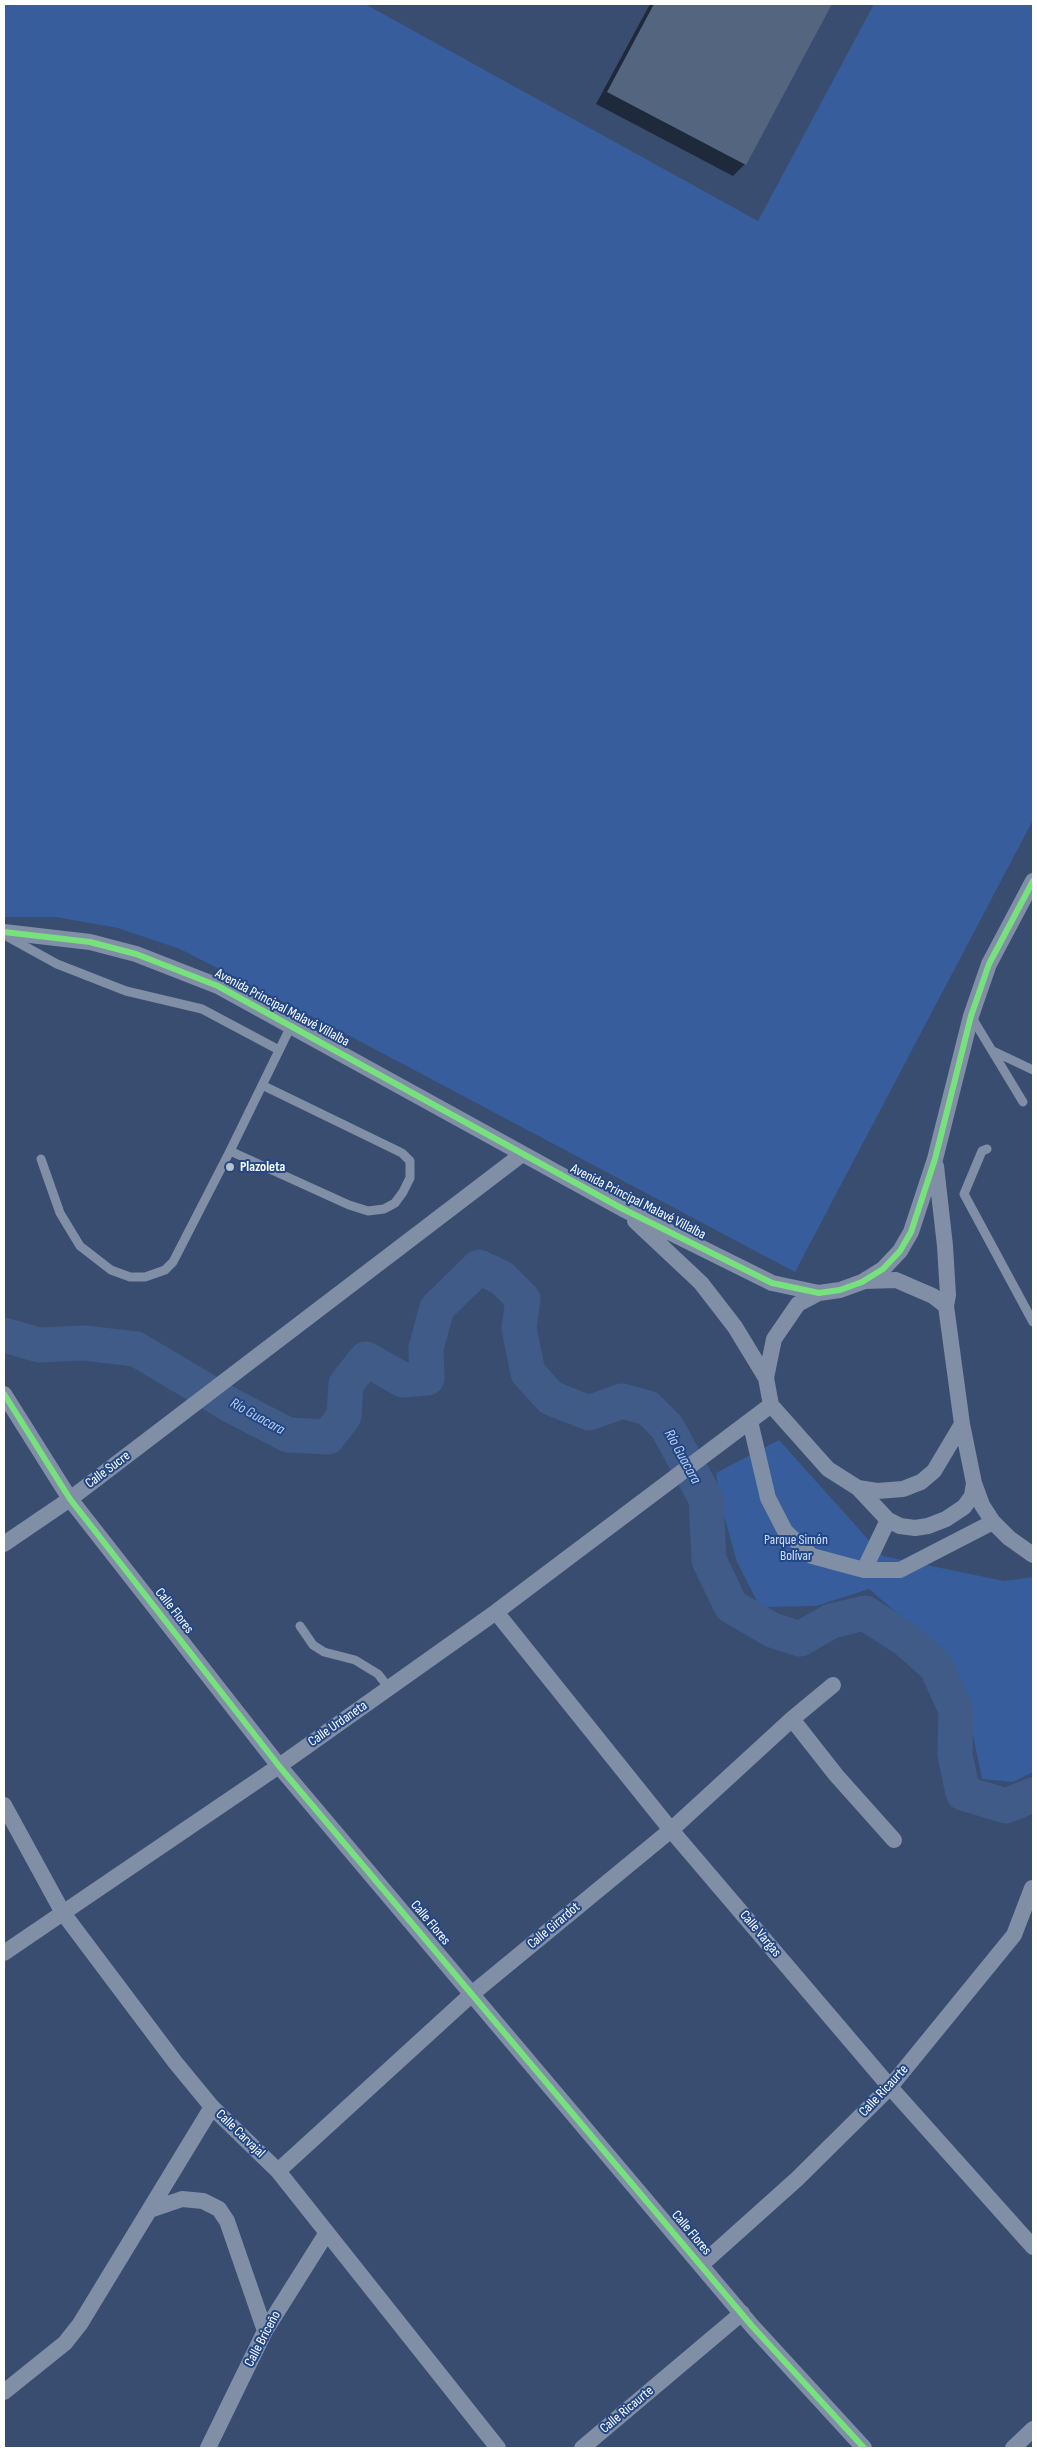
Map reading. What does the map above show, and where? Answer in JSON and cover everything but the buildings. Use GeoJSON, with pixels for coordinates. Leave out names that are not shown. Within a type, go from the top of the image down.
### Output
{"type":"FeatureCollection","features":[{"type":"Feature","properties":{"kind":"street","name":"Avenida Principal Malavé Villalba"},"geometry":{"type":"LineString","coordinates":[[4,933],[90,942],[136,954],[218,986],[521,1155],[623,1209],[772,1283],[819,1293],[840,1290],[862,1282],[883,1269],[900,1251],[911,1232],[935,1159],[971,1016],[989,964],[1033,881]]}},
{"type":"Feature","properties":{"kind":"street","name":"Calle Sucre"},"geometry":{"type":"LineString","coordinates":[[4,1544],[70,1498],[186,1411],[259,1353],[521,1155]]}},
{"type":"Feature","properties":{"kind":"street"},"geometry":{"type":"LineString","coordinates":[[935,1159],[945,1246],[948,1294],[946,1306],[962,1424],[974,1483],[982,1505],[993,1522],[1008,1538],[1033,1555]]}},
{"type":"Feature","properties":{"kind":"street"},"geometry":{"type":"LineString","coordinates":[[623,1209],[701,1283],[735,1327],[766,1378],[771,1404],[789,1428],[828,1469],[858,1488],[888,1520],[900,1526],[915,1528],[946,1520],[964,1507],[972,1496],[974,1483]]}},
{"type":"Feature","properties":{"kind":"street"},"geometry":{"type":"LineString","coordinates":[[862,1282],[877,1279],[896,1280],[932,1296],[946,1306]]}},
{"type":"Feature","properties":{"kind":"street"},"geometry":{"type":"LineString","coordinates":[[766,1378],[774,1339],[798,1304],[819,1293]]}},
{"type":"Feature","properties":{"kind":"street","name":"Calle Flores"},"geometry":{"type":"LineString","coordinates":[[4,1394],[70,1498],[279,1766],[473,1993],[742,2314],[864,2448]]}},
{"type":"Feature","properties":{"kind":"street","name":"Calle Urdaneta"},"geometry":{"type":"LineString","coordinates":[[4,1953],[279,1766],[496,1612],[745,1426],[771,1404]]}},
{"type":"Feature","properties":{"kind":"street"},"geometry":{"type":"LineString","coordinates":[[858,1488],[876,1491],[903,1489],[921,1482],[934,1471],[943,1459],[962,1424]]}},
{"type":"Feature","properties":{"kind":"street"},"geometry":{"type":"LineString","coordinates":[[745,1426],[768,1498],[785,1531],[812,1556],[864,1570],[900,1570],[993,1522]]}},
{"type":"Feature","properties":{"kind":"street"},"geometry":{"type":"LineString","coordinates":[[864,1570],[888,1520]]}},
{"type":"Feature","properties":{"kind":"street","name":"Calle Vargas"},"geometry":{"type":"LineString","coordinates":[[496,1612],[671,1830],[890,2087],[1033,2247]]}},
{"type":"Feature","properties":{"kind":"street","name":"Calle Girardot"},"geometry":{"type":"LineString","coordinates":[[278,2171],[473,1993],[671,1830],[792,1718],[833,1685]]}},
{"type":"Feature","properties":{"kind":"street"},"geometry":{"type":"LineString","coordinates":[[792,1718],[836,1775],[894,1840]]}},
{"type":"Feature","properties":{"kind":"street","name":"Calle Carvajal"},"geometry":{"type":"LineString","coordinates":[[4,1806],[63,1913],[174,2062],[212,2107],[278,2171],[326,2234],[498,2448]]}},
{"type":"Feature","properties":{"kind":"street","name":"Calle Ricaurte"},"geometry":{"type":"LineString","coordinates":[[701,2265],[797,2179],[890,2087],[1014,1935],[1032,1888]]}},
{"type":"Feature","properties":{"kind":"street"},"geometry":{"type":"LineString","coordinates":[[4,2392],[70,2337],[212,2107]]}},
{"type":"Feature","properties":{"kind":"street"},"geometry":{"type":"LineString","coordinates":[[150,2210],[182,2199],[203,2201],[219,2209],[227,2220],[265,2331]]}},
{"type":"Feature","properties":{"kind":"street","name":"Calle Briceño"},"geometry":{"type":"LineString","coordinates":[[208,2448],[265,2331],[326,2234]]}},
{"type":"Feature","properties":{"kind":"street","name":"Calle Ricaurte"},"geometry":{"type":"LineString","coordinates":[[582,2448],[742,2314]]}},
{"type":"Feature","properties":{"kind":"street"},"geometry":{"type":"LineString","coordinates":[[1013,2448],[1033,2429]]}},
{"type":"Feature","properties":{"kind":"lane"},"geometry":{"type":"LineString","coordinates":[[4,933],[65,968],[126,991],[202,1009],[279,1050]]}},
{"type":"Feature","properties":{"kind":"lane"},"geometry":{"type":"LineString","coordinates":[[971,1016],[1023,1102]]}},
{"type":"Feature","properties":{"kind":"lane"},"geometry":{"type":"LineString","coordinates":[[41,1159],[60,1213],[80,1246],[111,1270],[130,1277],[145,1277],[165,1270],[173,1262],[291,1026]]}},
{"type":"Feature","properties":{"kind":"lane"},"geometry":{"type":"LineString","coordinates":[[992,1050],[1033,1070]]}},
{"type":"Feature","properties":{"kind":"lane"},"geometry":{"type":"LineString","coordinates":[[230,1151],[348,1205],[368,1211],[384,1208],[395,1202],[410,1178],[410,1161],[402,1153],[262,1085]]}},
{"type":"Feature","properties":{"kind":"lane"},"geometry":{"type":"LineString","coordinates":[[987,1149],[982,1151],[964,1194],[1033,1322]]}},
{"type":"Feature","properties":{"kind":"lane"},"geometry":{"type":"LineString","coordinates":[[300,1626],[313,1645],[324,1652],[355,1660],[378,1674],[389,1688]]}},
{"type":"Feature","properties":{"kind":"green space"},"geometry":{"type":"Polygon","coordinates":[[[4,4],[365,4],[758,221],[874,4],[1033,4],[1033,820],[795,1272],[350,1036],[180,949],[118,928],[56,917],[4,917],[4,4]]]}},
{"type":"Feature","properties":{"kind":"green space","name":"Parque Simón Bolívar"},"geometry":{"type":"Polygon","coordinates":[[[779,1440],[883,1556],[1004,1581],[1033,1577],[1033,1772],[1013,1782],[982,1779],[967,1706],[951,1660],[869,1589],[816,1606],[760,1607],[737,1562],[721,1505],[716,1473],[779,1440]]]}},
{"type":"Feature","properties":{"kind":"waterway","name":"Río Guacara"},"geometry":{"type":"LineString","coordinates":[[4,1335],[39,1345],[84,1343],[136,1349],[232,1406],[288,1435],[328,1437],[344,1416],[346,1384],[366,1359],[403,1380],[427,1378],[426,1348],[437,1308],[479,1267],[502,1278],[523,1299],[519,1328],[528,1373],[551,1398],[589,1413],[622,1401],[648,1408],[667,1427],[706,1499],[709,1560],[731,1606],[772,1630],[800,1639],[831,1621],[865,1613],[905,1639],[936,1666],[956,1710],[955,1755],[963,1793],[1006,1806],[1033,1795]]}},
{"type":"Feature","properties":{"kind":"cycle path"},"geometry":{"type":"LineString","coordinates":[[4,932],[90,942],[136,954],[218,986],[623,1209],[772,1283],[819,1293],[840,1290],[862,1282],[883,1269],[900,1251],[911,1232],[935,1159],[971,1016],[989,964],[1033,881]]}},
{"type":"Feature","properties":{"kind":"cycle path"},"geometry":{"type":"LineString","coordinates":[[4,1394],[70,1499],[279,1766],[752,2326],[864,2448]]}},
{"type":"Feature","properties":{"kind":"place","name":"Plazoleta"},"geometry":{"type":"Point","coordinates":[230,1167]}}]}
